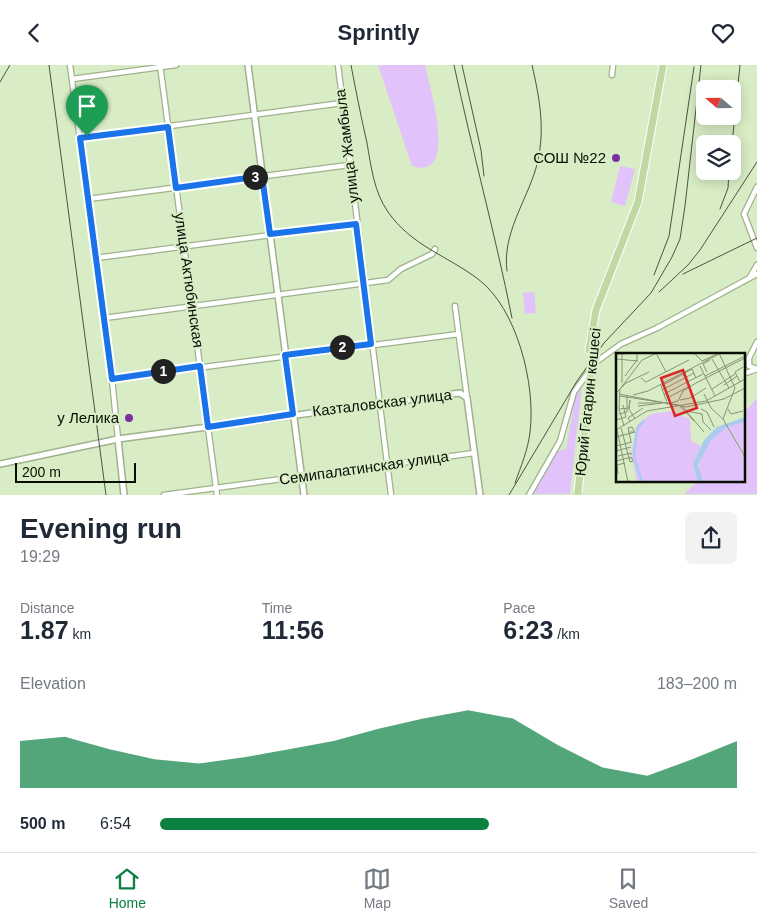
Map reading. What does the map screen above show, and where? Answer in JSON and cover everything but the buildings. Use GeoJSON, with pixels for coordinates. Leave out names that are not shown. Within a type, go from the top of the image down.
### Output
{"type":"FeatureCollection","features":[{"type":"Feature","properties":{"kind":"main road","name":"Юрий Гагарин көшесі"},"geometry":{"type":"LineString","coordinates":[[578,494],[596,310],[638,202],[663,65]]}},
{"type":"Feature","properties":{"kind":"main road","name":"Юрий Гагарин көшесі"},"geometry":{"type":"LineString","coordinates":[[591,347],[600,313],[642,203],[668,65]]}},
{"type":"Feature","properties":{"kind":"street"},"geometry":{"type":"LineString","coordinates":[[70,65],[112,379],[124,495]]}},
{"type":"Feature","properties":{"kind":"street"},"geometry":{"type":"LineString","coordinates":[[72,79],[176,65]]}},
{"type":"Feature","properties":{"kind":"street"},"geometry":{"type":"LineString","coordinates":[[248,65],[304,495]]}},
{"type":"Feature","properties":{"kind":"street","name":"улица Жамбыла"},"geometry":{"type":"LineString","coordinates":[[338,65],[363,283],[391,495]]}},
{"type":"Feature","properties":{"kind":"street"},"geometry":{"type":"LineString","coordinates":[[612,75],[614,65]]}},
{"type":"Feature","properties":{"kind":"street","name":"улица Актюбинская"},"geometry":{"type":"LineString","coordinates":[[160,66],[217,495]]}},
{"type":"Feature","properties":{"kind":"street"},"geometry":{"type":"LineString","coordinates":[[80,138],[342,103]]}},
{"type":"Feature","properties":{"kind":"street"},"geometry":{"type":"LineString","coordinates":[[88,199],[349,165]]}},
{"type":"Feature","properties":{"kind":"street"},"geometry":{"type":"LineString","coordinates":[[757,187],[744,213],[757,248]]}},
{"type":"Feature","properties":{"kind":"street"},"geometry":{"type":"LineString","coordinates":[[96,257],[356,224]]}},
{"type":"Feature","properties":{"kind":"street"},"geometry":{"type":"LineString","coordinates":[[104,318],[388,280],[401,269],[432,254],[435,249]]}},
{"type":"Feature","properties":{"kind":"street"},"geometry":{"type":"LineString","coordinates":[[742,282],[751,275],[757,265]]}},
{"type":"Feature","properties":{"kind":"street"},"geometry":{"type":"LineString","coordinates":[[529,495],[560,441],[574,392],[596,361],[615,347],[657,328],[757,274]]}},
{"type":"Feature","properties":{"kind":"street"},"geometry":{"type":"LineString","coordinates":[[455,305],[480,495]]}},
{"type":"Feature","properties":{"kind":"street"},"geometry":{"type":"LineString","coordinates":[[112,379],[459,333]]}},
{"type":"Feature","properties":{"kind":"street"},"geometry":{"type":"LineString","coordinates":[[757,342],[749,358],[749,366],[757,369]]}},
{"type":"Feature","properties":{"kind":"street"},"geometry":{"type":"LineString","coordinates":[[744,374],[757,369]]}},
{"type":"Feature","properties":{"kind":"street","name":"Казталовская улица"},"geometry":{"type":"LineString","coordinates":[[0,464],[118,439],[293,414],[457,393],[463,393],[468,398]]}},
{"type":"Feature","properties":{"kind":"street","name":"Семипалатинская улица"},"geometry":{"type":"LineString","coordinates":[[164,495],[474,453]]}},
{"type":"Feature","properties":{"kind":"shaded area"},"geometry":{"type":"Polygon","coordinates":[[[378,65],[425,65],[438,129],[438,146],[435,160],[427,167],[412,166],[378,65]]]}},
{"type":"Feature","properties":{"kind":"shaded area"},"geometry":{"type":"Polygon","coordinates":[[[620,166],[635,169],[625,206],[611,202],[620,166]]]}},
{"type":"Feature","properties":{"kind":"shaded area"},"geometry":{"type":"Polygon","coordinates":[[[534,292],[536,313],[525,314],[523,293],[534,292]]]}},
{"type":"Feature","properties":{"kind":"shaded area"},"geometry":{"type":"Polygon","coordinates":[[[582,387],[570,494],[533,494],[558,451],[566,449],[575,398],[582,387]]]}},
{"type":"Feature","properties":{"kind":"shaded area"},"geometry":{"type":"Polygon","coordinates":[[[757,398],[757,494],[684,494],[697,482],[744,482],[744,413],[757,398]]]}},
{"type":"Feature","properties":{"kind":"railway"},"geometry":{"type":"LineString","coordinates":[[0,82],[10,65]]}},
{"type":"Feature","properties":{"kind":"railway"},"geometry":{"type":"LineString","coordinates":[[49,65],[106,495]]}},
{"type":"Feature","properties":{"kind":"railway"},"geometry":{"type":"LineString","coordinates":[[351,65],[374,179],[383,204],[397,224],[419,242],[478,279],[492,292],[513,328],[521,349],[526,371],[531,413],[528,445],[515,483]]}},
{"type":"Feature","properties":{"kind":"railway"},"geometry":{"type":"LineString","coordinates":[[454,65],[512,318]]}},
{"type":"Feature","properties":{"kind":"railway"},"geometry":{"type":"LineString","coordinates":[[462,65],[481,150],[484,176]]}},
{"type":"Feature","properties":{"kind":"railway"},"geometry":{"type":"LineString","coordinates":[[507,271],[506,257],[511,231],[532,181],[541,142],[541,116],[532,65]]}},
{"type":"Feature","properties":{"kind":"railway"},"geometry":{"type":"LineString","coordinates":[[509,495],[577,381],[604,343],[651,293],[672,257],[680,239],[685,206],[701,65]]}},
{"type":"Feature","properties":{"kind":"railway"},"geometry":{"type":"LineString","coordinates":[[733,135],[740,65]]}},
{"type":"Feature","properties":{"kind":"railway"},"geometry":{"type":"LineString","coordinates":[[654,275],[669,236],[694,67]]}},
{"type":"Feature","properties":{"kind":"railway"},"geometry":{"type":"LineString","coordinates":[[659,292],[688,265],[700,250],[757,162]]}},
{"type":"Feature","properties":{"kind":"railway"},"geometry":{"type":"LineString","coordinates":[[720,209],[728,188],[728,180]]}},
{"type":"Feature","properties":{"kind":"railway"},"geometry":{"type":"LineString","coordinates":[[683,274],[757,238]]}},
{"type":"Feature","properties":{"kind":"place","name":"СОШ №22"},"geometry":{"type":"Point","coordinates":[616,158]}},
{"type":"Feature","properties":{"kind":"place","name":"у Лелика"},"geometry":{"type":"Point","coordinates":[129,418]}},
{"type":"Feature","properties":{"kind":"route"},"geometry":{"type":"LineString","coordinates":[[168,127],[176,188],[262,176],[270,234],[356,224],[371,344],[285,355],[293,414],[208,427],[200,366],[112,379],[80,138],[87,136],[168,127]]}}]}
